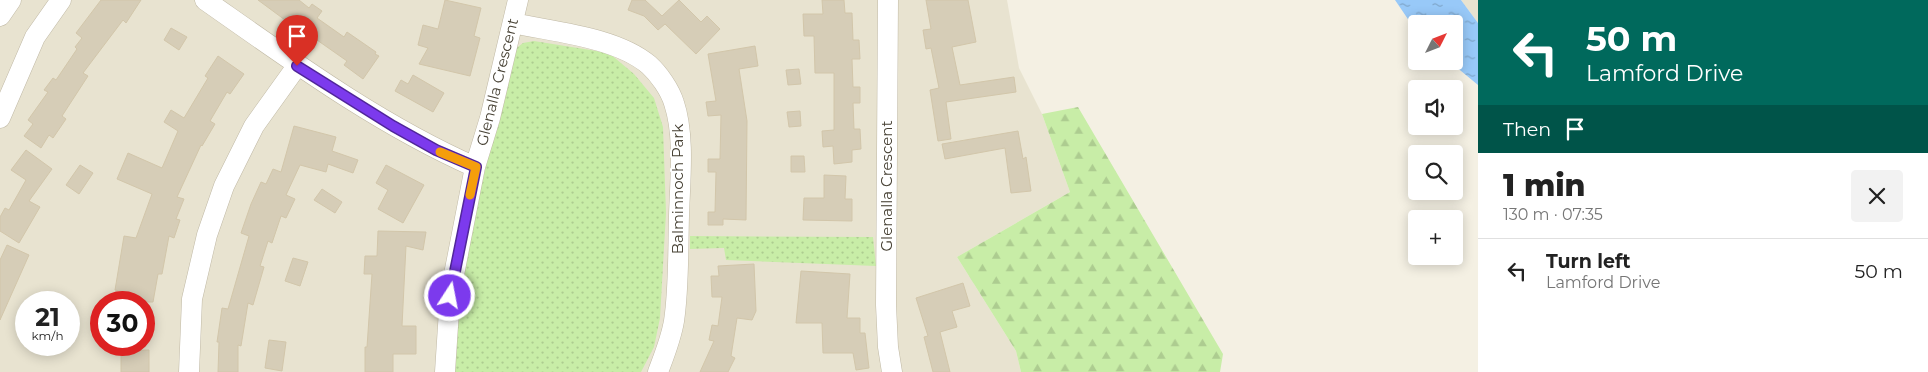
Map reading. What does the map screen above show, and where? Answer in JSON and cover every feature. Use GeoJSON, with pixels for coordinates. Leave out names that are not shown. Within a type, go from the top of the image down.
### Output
{"type":"FeatureCollection","features":[{"type":"Feature","properties":{"kind":"street"},"geometry":{"type":"LineString","coordinates":[[0,16],[11,0]]}},
{"type":"Feature","properties":{"kind":"street"},"geometry":{"type":"LineString","coordinates":[[0,118],[35,37],[61,0]]}},
{"type":"Feature","properties":{"kind":"street"},"geometry":{"type":"LineString","coordinates":[[205,0],[297,66],[393,126],[436,150],[476,167]]}},
{"type":"Feature","properties":{"kind":"street","name":"Glenalla Crescent"},"geometry":{"type":"LineString","coordinates":[[444,372],[450,296],[476,167],[518,0]]}},
{"type":"Feature","properties":{"kind":"street","name":"Glenalla Crescent"},"geometry":{"type":"LineString","coordinates":[[888,0],[886,305],[888,346],[892,372]]}},
{"type":"Feature","properties":{"kind":"street","name":"Balminnoch Park"},"geometry":{"type":"LineString","coordinates":[[513,23],[604,42],[627,50],[649,66],[664,84],[674,101],[678,120],[680,162],[674,321],[668,346],[658,372]]}},
{"type":"Feature","properties":{"kind":"street"},"geometry":{"type":"LineString","coordinates":[[189,372],[192,299],[207,235],[221,194],[254,126],[297,66]]}},
{"type":"Feature","properties":{"kind":"shaded area"},"geometry":{"type":"Polygon","coordinates":[[[0,0],[1007,0],[1019,68],[1042,114],[1070,192],[957,257],[1016,351],[1021,372],[0,372],[0,0]]]}},
{"type":"Feature","properties":{"kind":"shaded area"},"geometry":{"type":"Polygon","coordinates":[[[1461,0],[1478,0],[1478,23],[1461,0]]]}},
{"type":"Feature","properties":{"kind":"green space"},"geometry":{"type":"Polygon","coordinates":[[[534,41],[609,53],[634,74],[654,98],[663,127],[666,213],[660,318],[654,347],[641,372],[450,372],[471,228],[514,50],[523,43],[534,41]]]}},
{"type":"Feature","properties":{"kind":"green space"},"geometry":{"type":"Polygon","coordinates":[[[1078,107],[1223,354],[1220,372],[1021,372],[1016,351],[957,257],[1070,192],[1042,114],[1078,107]]]}},
{"type":"Feature","properties":{"kind":"green space"},"geometry":{"type":"Polygon","coordinates":[[[690,236],[873,237],[876,266],[726,260],[724,248],[690,249],[690,236]]]}},
{"type":"Feature","properties":{"kind":"water"},"geometry":{"type":"Polygon","coordinates":[[[1395,0],[1461,0],[1478,23],[1478,85],[1460,70],[1463,70],[1463,15],[1408,15],[1408,19],[1395,0]]]}},
{"type":"Feature","properties":{"kind":"building"},"geometry":{"type":"Polygon","coordinates":[[[101,0],[141,0],[126,23],[123,20],[83,73],[88,76],[62,116],[66,119],[53,138],[49,135],[41,148],[24,136],[33,124],[28,120],[48,92],[44,90],[53,78],[56,80],[77,49],[75,47],[82,38],[76,33],[101,0]]]}},
{"type":"Feature","properties":{"kind":"building"},"geometry":{"type":"Polygon","coordinates":[[[258,0],[299,0],[309,8],[312,4],[322,11],[317,18],[344,37],[347,32],[379,56],[363,79],[344,65],[347,61],[317,40],[312,46],[301,38],[304,34],[258,0]]]}},
{"type":"Feature","properties":{"kind":"building"},"geometry":{"type":"Polygon","coordinates":[[[445,0],[481,8],[474,36],[480,38],[470,76],[419,64],[428,48],[418,45],[423,25],[438,29],[445,0]]]}},
{"type":"Feature","properties":{"kind":"building"},"geometry":{"type":"Polygon","coordinates":[[[632,0],[645,0],[662,16],[679,0],[701,22],[707,16],[720,29],[696,54],[665,24],[658,30],[644,16],[628,10],[632,0]]]}},
{"type":"Feature","properties":{"kind":"building"},"geometry":{"type":"Polygon","coordinates":[[[822,0],[844,0],[845,13],[852,13],[853,40],[859,40],[860,59],[852,59],[853,87],[860,87],[860,103],[853,103],[854,129],[860,129],[861,149],[852,150],[852,162],[834,164],[833,146],[823,147],[822,131],[834,130],[834,73],[815,73],[814,36],[804,36],[803,14],[823,14],[822,0]]]}},
{"type":"Feature","properties":{"kind":"building"},"geometry":{"type":"Polygon","coordinates":[[[926,0],[968,0],[976,42],[952,47],[960,85],[1014,77],[1016,92],[946,102],[951,139],[938,141],[930,90],[939,88],[931,48],[926,49],[923,30],[931,29],[926,0]]]}},
{"type":"Feature","properties":{"kind":"building"},"geometry":{"type":"Polygon","coordinates":[[[171,28],[187,37],[179,50],[164,40],[171,28]]]}},
{"type":"Feature","properties":{"kind":"building"},"geometry":{"type":"Polygon","coordinates":[[[755,46],[758,66],[739,69],[747,121],[746,220],[723,219],[723,225],[708,225],[708,212],[715,212],[716,172],[708,172],[708,159],[720,159],[721,115],[708,116],[706,102],[716,101],[708,54],[755,46]]]}},
{"type":"Feature","properties":{"kind":"building"},"geometry":{"type":"Polygon","coordinates":[[[218,56],[244,74],[230,94],[227,92],[210,121],[215,124],[201,145],[177,197],[184,199],[176,219],[180,220],[174,238],[169,236],[162,274],[158,274],[155,291],[115,290],[124,236],[136,238],[152,194],[117,179],[128,153],[162,168],[178,131],[164,122],[171,110],[184,118],[208,78],[205,76],[218,56]]]}},
{"type":"Feature","properties":{"kind":"building"},"geometry":{"type":"Polygon","coordinates":[[[799,69],[801,84],[788,85],[786,70],[799,69]]]}},
{"type":"Feature","properties":{"kind":"building"},"geometry":{"type":"Polygon","coordinates":[[[413,75],[444,93],[433,112],[395,91],[401,80],[408,84],[413,75]]]}},
{"type":"Feature","properties":{"kind":"building"},"geometry":{"type":"Polygon","coordinates":[[[800,111],[801,126],[789,127],[787,112],[800,111]]]}},
{"type":"Feature","properties":{"kind":"building"},"geometry":{"type":"Polygon","coordinates":[[[294,126],[336,137],[332,151],[358,160],[353,173],[328,164],[326,172],[300,165],[286,195],[295,199],[286,218],[281,216],[272,243],[268,241],[260,266],[264,267],[253,305],[248,303],[241,346],[238,345],[238,372],[218,372],[219,342],[217,342],[222,308],[228,309],[249,236],[241,233],[261,182],[266,184],[273,169],[281,172],[294,126]]]}},
{"type":"Feature","properties":{"kind":"building"},"geometry":{"type":"Polygon","coordinates":[[[1018,131],[1023,159],[1026,157],[1031,191],[1011,193],[1005,148],[945,159],[942,144],[1018,131]]]}},
{"type":"Feature","properties":{"kind":"building"},"geometry":{"type":"Polygon","coordinates":[[[26,150],[52,169],[29,201],[40,207],[19,243],[0,231],[0,217],[5,208],[9,210],[26,180],[11,170],[26,150]]]}},
{"type":"Feature","properties":{"kind":"building"},"geometry":{"type":"Polygon","coordinates":[[[791,156],[804,156],[805,172],[791,172],[791,156]]]}},
{"type":"Feature","properties":{"kind":"building"},"geometry":{"type":"Polygon","coordinates":[[[80,165],[93,173],[79,194],[66,185],[80,165]]]}},
{"type":"Feature","properties":{"kind":"building"},"geometry":{"type":"Polygon","coordinates":[[[386,165],[424,185],[403,223],[378,209],[388,190],[376,183],[386,165]]]}},
{"type":"Feature","properties":{"kind":"building"},"geometry":{"type":"Polygon","coordinates":[[[824,175],[846,176],[845,199],[852,199],[852,221],[803,220],[804,198],[824,198],[824,175]]]}},
{"type":"Feature","properties":{"kind":"building"},"geometry":{"type":"Polygon","coordinates":[[[322,189],[342,202],[335,213],[314,200],[322,189]]]}},
{"type":"Feature","properties":{"kind":"building"},"geometry":{"type":"Polygon","coordinates":[[[378,231],[426,232],[423,250],[406,246],[402,326],[416,326],[416,354],[393,354],[393,372],[365,372],[365,347],[367,347],[372,274],[364,274],[365,256],[377,256],[378,231]]]}},
{"type":"Feature","properties":{"kind":"building"},"geometry":{"type":"Polygon","coordinates":[[[7,245],[29,255],[0,320],[0,260],[7,245]]]}},
{"type":"Feature","properties":{"kind":"building"},"geometry":{"type":"Polygon","coordinates":[[[293,258],[308,262],[300,286],[285,281],[293,258]]]}},
{"type":"Feature","properties":{"kind":"building"},"geometry":{"type":"Polygon","coordinates":[[[754,264],[756,311],[752,320],[737,318],[731,356],[735,358],[728,372],[700,372],[714,341],[709,340],[712,325],[718,326],[722,297],[712,297],[711,276],[719,276],[718,266],[754,264]]]}},
{"type":"Feature","properties":{"kind":"building"},"geometry":{"type":"Polygon","coordinates":[[[801,271],[850,274],[847,318],[860,318],[860,333],[865,333],[869,368],[856,370],[853,353],[823,353],[822,323],[796,323],[801,271]]]}},
{"type":"Feature","properties":{"kind":"building"},"geometry":{"type":"Polygon","coordinates":[[[963,283],[970,306],[952,311],[957,327],[940,332],[950,372],[933,372],[924,337],[928,336],[916,298],[963,283]]]}},
{"type":"Feature","properties":{"kind":"building"},"geometry":{"type":"Polygon","coordinates":[[[269,340],[286,342],[282,371],[265,368],[269,340]]]}},
{"type":"Feature","properties":{"kind":"building"},"geometry":{"type":"Polygon","coordinates":[[[121,356],[149,356],[149,372],[121,372],[121,356]]]}},
{"type":"Feature","properties":{"kind":"slow traffic"},"geometry":{"type":"LineString","coordinates":[[440,152],[476,167],[470,195]]}},
{"type":"Feature","properties":{"kind":"route"},"geometry":{"type":"LineString","coordinates":[[297,66],[393,126],[436,150],[476,167],[450,296]]}}]}
